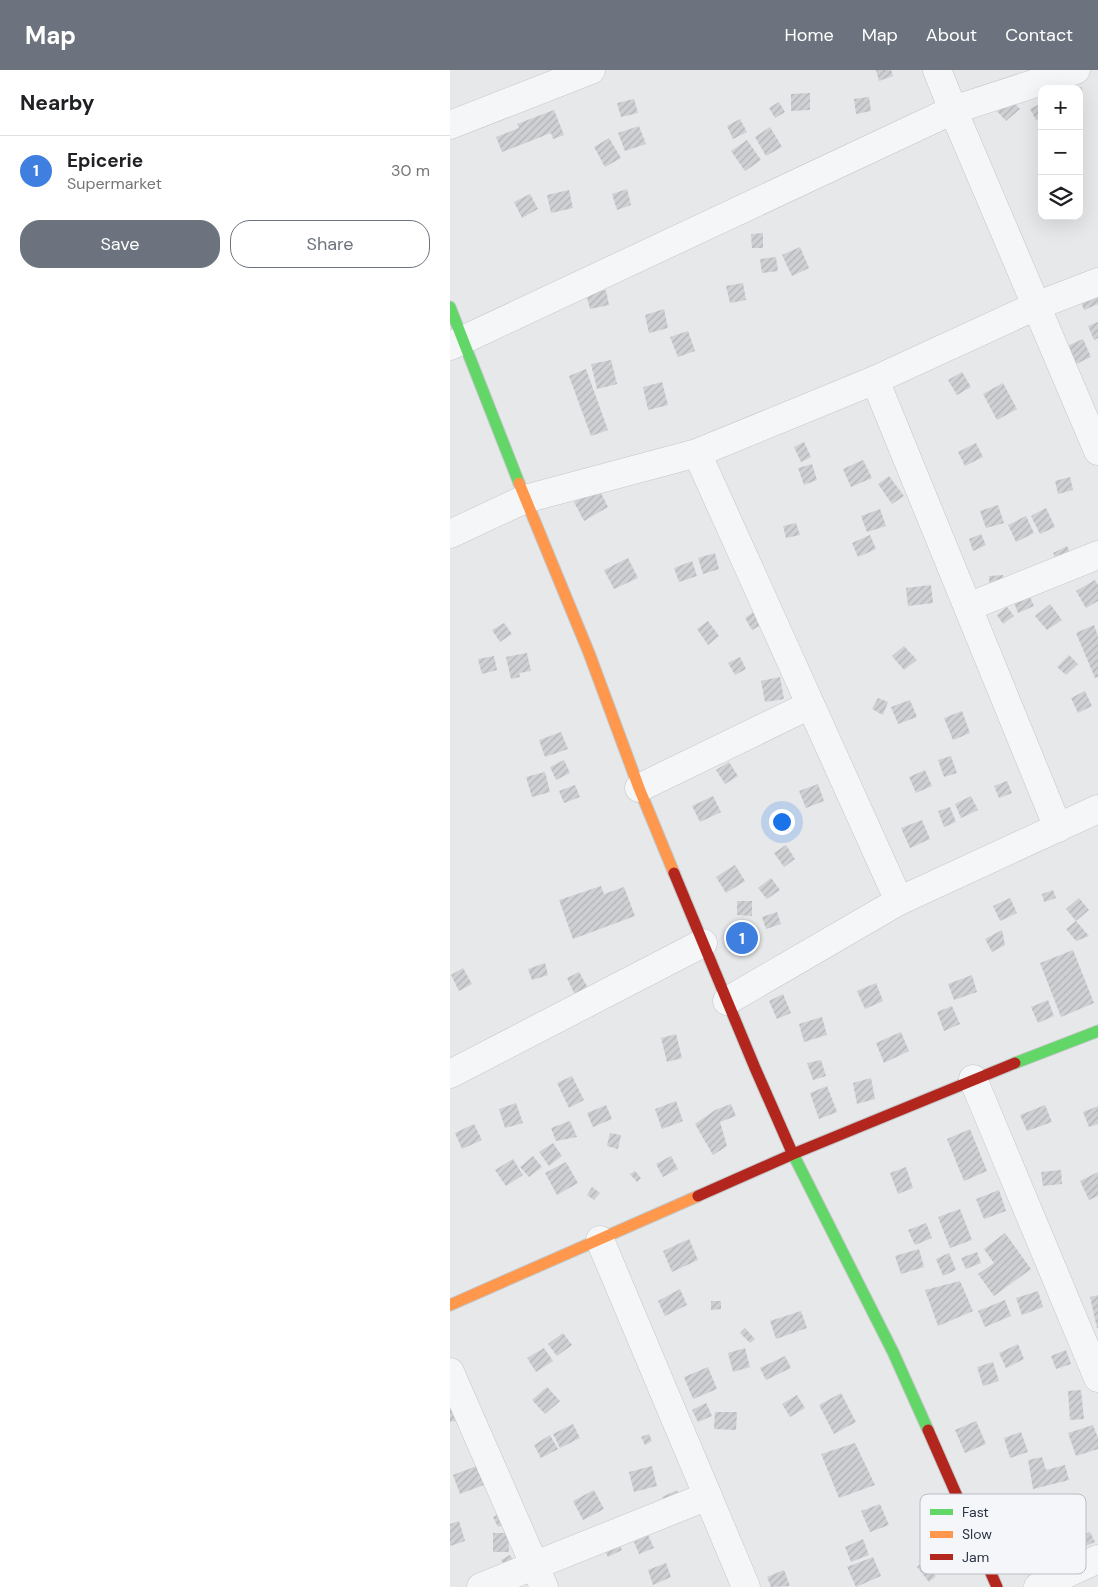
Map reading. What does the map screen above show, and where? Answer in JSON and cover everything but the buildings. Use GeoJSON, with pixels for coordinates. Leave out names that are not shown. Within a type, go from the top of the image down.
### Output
{"type":"FeatureCollection","features":[{"type":"Feature","properties":{"kind":"main road"},"geometry":{"type":"LineString","coordinates":[[450,307],[457,344],[525,499],[589,653],[639,788],[702,943],[793,1154],[893,1352],[956,1494]]}},
{"type":"Feature","properties":{"kind":"main road"},"geometry":{"type":"LineString","coordinates":[[450,1305],[793,1154],[973,1079],[1098,1031]]}},
{"type":"Feature","properties":{"kind":"main road"},"geometry":{"type":"LineString","coordinates":[[991,1574],[997,1587]]}},
{"type":"Feature","properties":{"kind":"street"},"geometry":{"type":"LineString","coordinates":[[450,125],[591,70]]}},
{"type":"Feature","properties":{"kind":"street"},"geometry":{"type":"LineString","coordinates":[[937,70],[1098,451]]}},
{"type":"Feature","properties":{"kind":"street"},"geometry":{"type":"LineString","coordinates":[[457,344],[953,110],[1076,70]]}},
{"type":"Feature","properties":{"kind":"street"},"geometry":{"type":"LineString","coordinates":[[450,534],[525,499],[697,453],[875,380],[1036,306],[1098,282]]}},
{"type":"Feature","properties":{"kind":"street"},"geometry":{"type":"LineString","coordinates":[[875,380],[1058,828]]}},
{"type":"Feature","properties":{"kind":"street"},"geometry":{"type":"LineString","coordinates":[[697,453],[899,901]]}},
{"type":"Feature","properties":{"kind":"street"},"geometry":{"type":"LineString","coordinates":[[968,607],[1098,555]]}},
{"type":"Feature","properties":{"kind":"street"},"geometry":{"type":"LineString","coordinates":[[639,788],[810,705]]}},
{"type":"Feature","properties":{"kind":"street"},"geometry":{"type":"LineString","coordinates":[[727,1001],[899,901],[1098,809]]}},
{"type":"Feature","properties":{"kind":"street"},"geometry":{"type":"LineString","coordinates":[[450,1074],[702,943]]}},
{"type":"Feature","properties":{"kind":"street"},"geometry":{"type":"LineString","coordinates":[[973,1079],[1098,1378]]}},
{"type":"Feature","properties":{"kind":"street"},"geometry":{"type":"LineString","coordinates":[[600,1240],[746,1587]]}},
{"type":"Feature","properties":{"kind":"street"},"geometry":{"type":"LineString","coordinates":[[450,1372],[539,1576]]}},
{"type":"Feature","properties":{"kind":"street"},"geometry":{"type":"LineString","coordinates":[[481,1587],[539,1576],[708,1496]]}},
{"type":"Feature","properties":{"kind":"street"},"geometry":{"type":"LineString","coordinates":[[1086,1565],[1098,1559]]}},
{"type":"Feature","properties":{"kind":"street"},"geometry":{"type":"LineString","coordinates":[[1038,1587],[1066,1574]]}},
{"type":"Feature","properties":{"kind":"traffic: fast"},"geometry":{"type":"LineString","coordinates":[[450,307],[519,483]]}},
{"type":"Feature","properties":{"kind":"traffic: fast"},"geometry":{"type":"LineString","coordinates":[[1015,1063],[1098,1031]]}},
{"type":"Feature","properties":{"kind":"traffic: fast"},"geometry":{"type":"LineString","coordinates":[[791,1150],[893,1352],[928,1430]]}},
{"type":"Feature","properties":{"kind":"traffic: slow"},"geometry":{"type":"LineString","coordinates":[[519,483],[589,653],[639,788],[674,873]]}},
{"type":"Feature","properties":{"kind":"traffic: slow"},"geometry":{"type":"LineString","coordinates":[[450,1305],[698,1196]]}},
{"type":"Feature","properties":{"kind":"traffic: jam"},"geometry":{"type":"LineString","coordinates":[[674,873],[791,1150]]}},
{"type":"Feature","properties":{"kind":"traffic: jam"},"geometry":{"type":"LineString","coordinates":[[698,1196],[793,1154],[1015,1063]]}},
{"type":"Feature","properties":{"kind":"traffic: jam"},"geometry":{"type":"LineString","coordinates":[[928,1430],[956,1494]]}},
{"type":"Feature","properties":{"kind":"traffic: jam"},"geometry":{"type":"LineString","coordinates":[[991,1574],[997,1587]]}},
{"type":"Feature","properties":{"kind":"place","name":"Epicerie"},"geometry":{"type":"Point","coordinates":[742,938]}}]}
